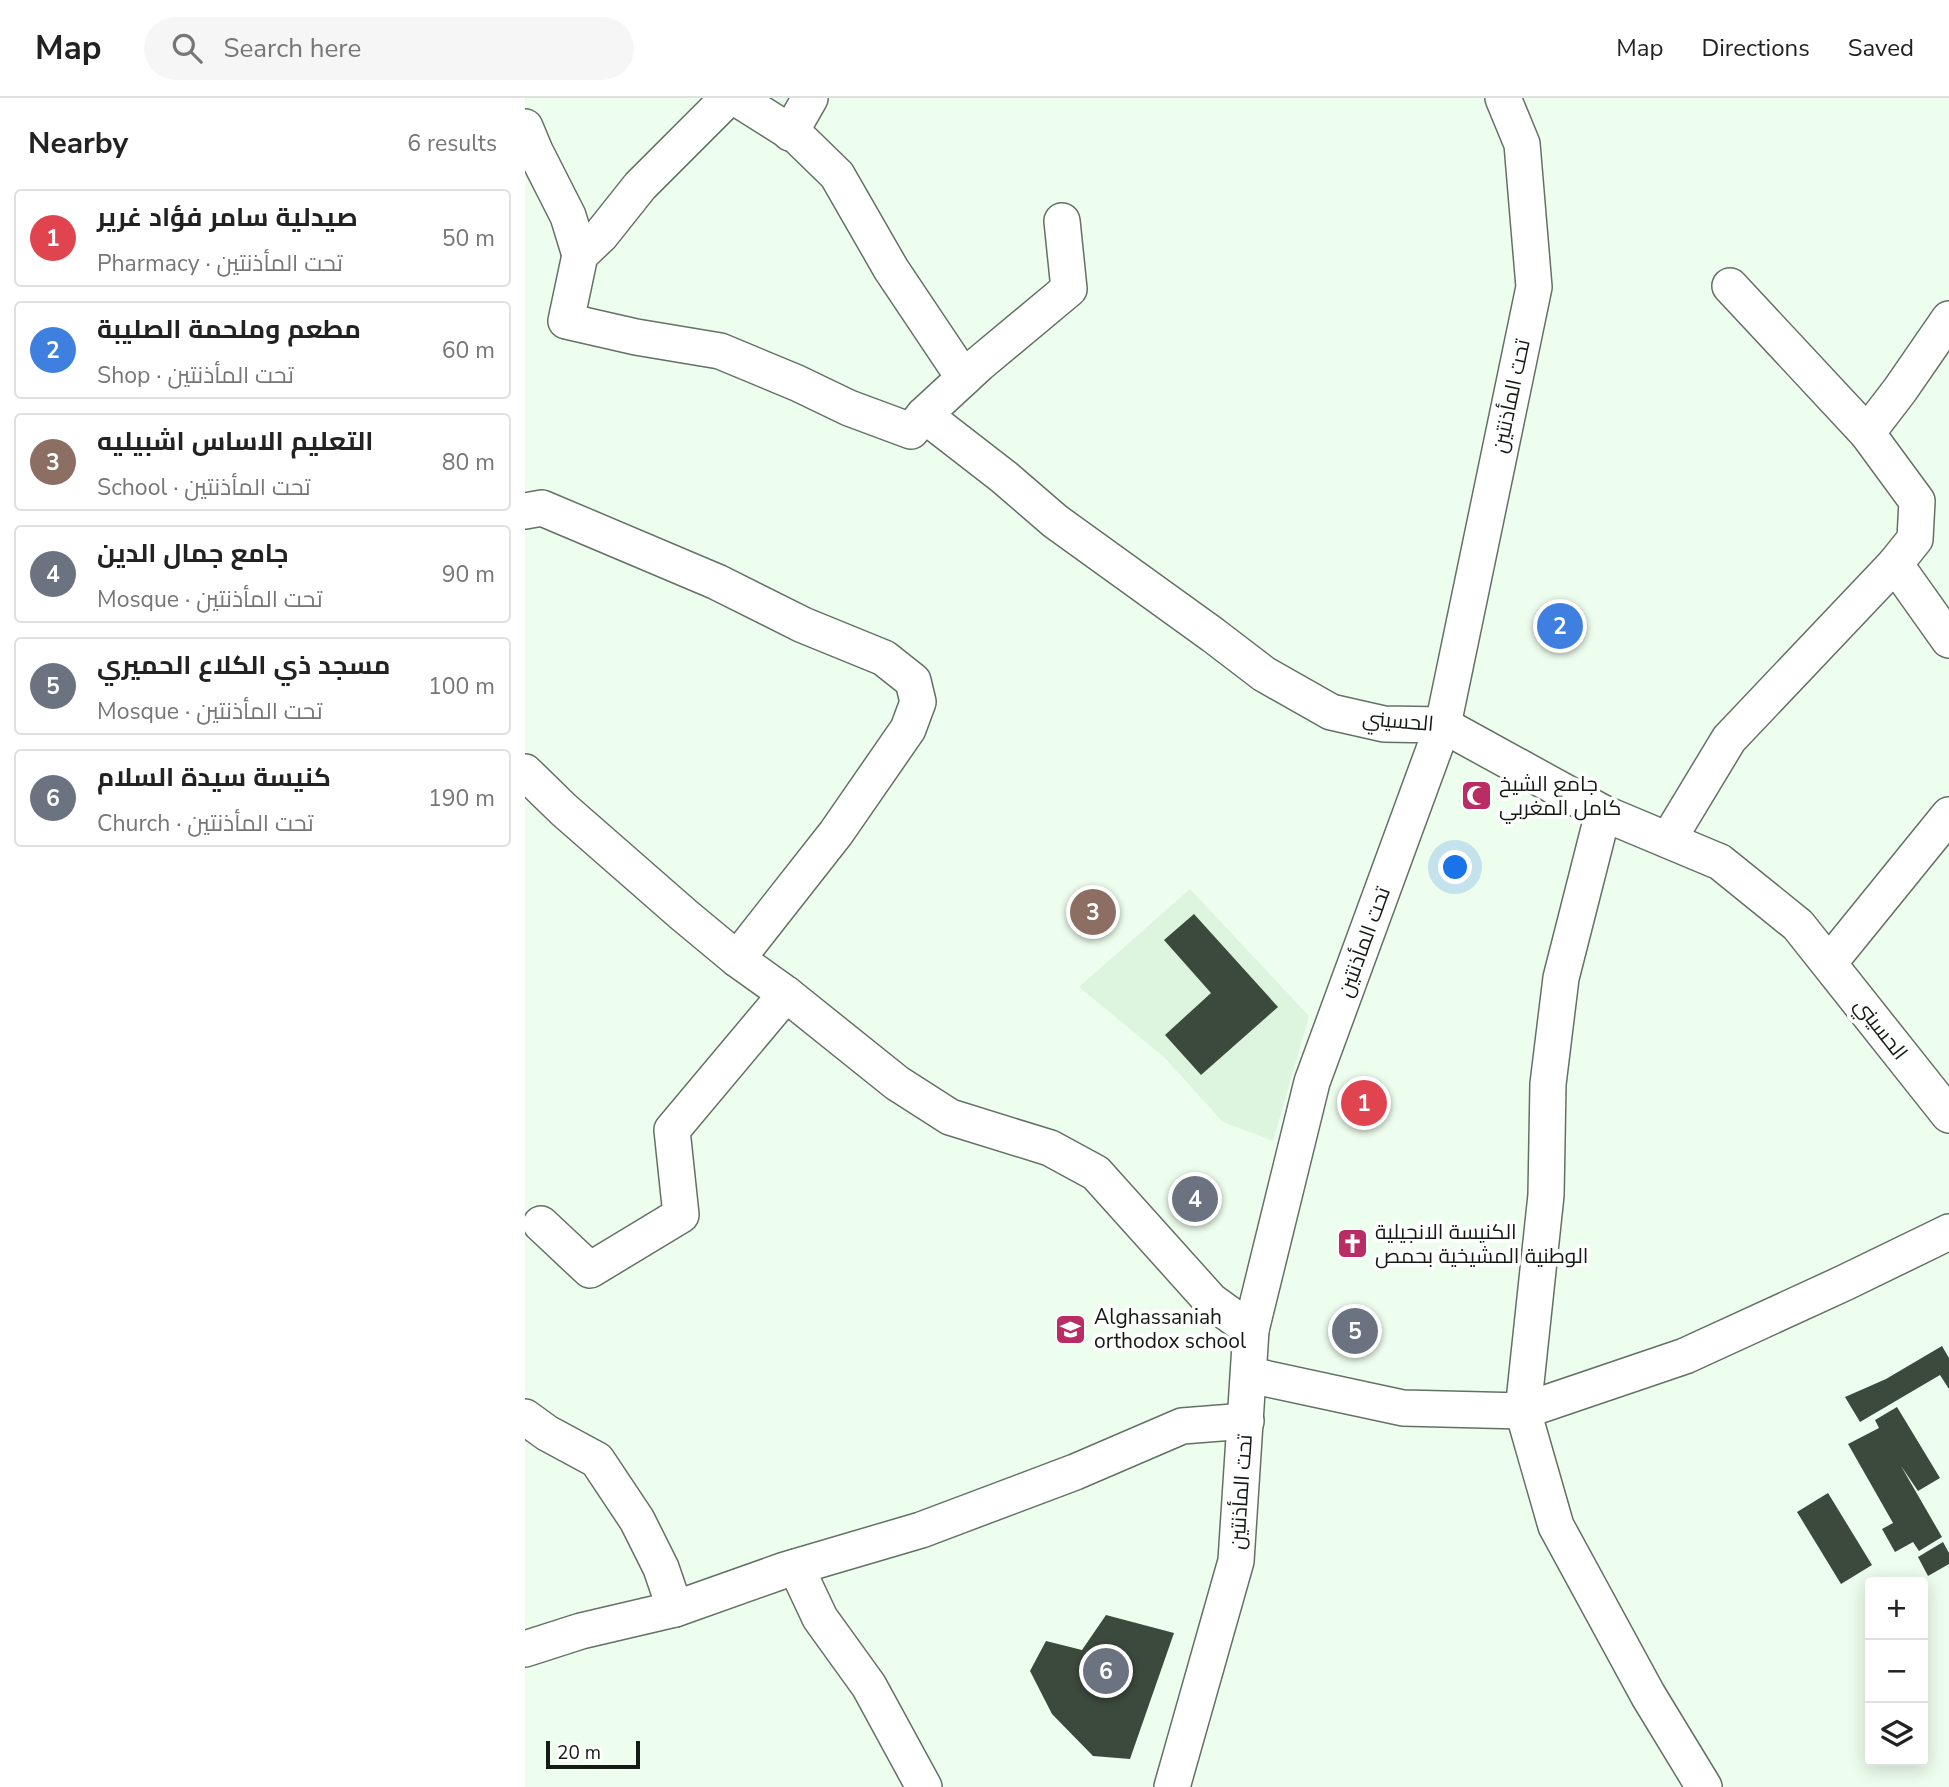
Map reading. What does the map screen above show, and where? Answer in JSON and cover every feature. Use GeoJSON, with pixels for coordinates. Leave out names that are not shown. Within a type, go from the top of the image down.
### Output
{"type":"FeatureCollection","features":[{"type":"Feature","properties":{"kind":"street"},"geometry":{"type":"LineString","coordinates":[[580,254],[601,235],[640,186],[728,98]]}},
{"type":"Feature","properties":{"kind":"street"},"geometry":{"type":"LineString","coordinates":[[736,98],[798,137],[837,175],[891,269],[964,378]]}},
{"type":"Feature","properties":{"kind":"street"},"geometry":{"type":"LineString","coordinates":[[790,133],[810,98]]}},
{"type":"Feature","properties":{"kind":"street","name":"تحت المأذنتين"},"geometry":{"type":"LineString","coordinates":[[1172,1787],[1236,1561],[1251,1330],[1312,1082],[1443,725],[1534,287],[1522,144],[1503,98]]}},
{"type":"Feature","properties":{"kind":"street"},"geometry":{"type":"LineString","coordinates":[[525,127],[568,216],[580,254],[566,321],[636,337],[720,351],[849,408],[911,431],[924,415],[964,378],[1069,289],[1062,221]]}},
{"type":"Feature","properties":{"kind":"street"},"geometry":{"type":"LineString","coordinates":[[1668,840],[1729,739],[1895,564],[1915,539],[1917,501],[1867,433],[1730,286]]}},
{"type":"Feature","properties":{"kind":"street"},"geometry":{"type":"LineString","coordinates":[[1867,433],[1949,319]]}},
{"type":"Feature","properties":{"kind":"street","name":"الحسيني"},"geometry":{"type":"LineString","coordinates":[[924,415],[1004,477],[1055,522],[1264,674],[1331,712],[1384,723],[1443,725],[1603,813],[1720,862],[1798,925],[1949,1115]]}},
{"type":"Feature","properties":{"kind":"street"},"geometry":{"type":"LineString","coordinates":[[525,511],[542,508],[717,582],[803,625],[884,658],[913,681],[918,702],[908,729],[835,833],[737,959]]}},
{"type":"Feature","properties":{"kind":"street"},"geometry":{"type":"LineString","coordinates":[[1895,564],[1936,596],[1949,640]]}},
{"type":"Feature","properties":{"kind":"street"},"geometry":{"type":"LineString","coordinates":[[525,772],[564,810],[737,959],[786,994],[897,1083],[950,1117],[1050,1148],[1096,1173],[1211,1301],[1251,1330]]}},
{"type":"Feature","properties":{"kind":"street"},"geometry":{"type":"LineString","coordinates":[[1603,813],[1561,978],[1548,1084],[1546,1195],[1523,1411],[1556,1526],[1649,1695],[1704,1787]]}},
{"type":"Feature","properties":{"kind":"street"},"geometry":{"type":"LineString","coordinates":[[1829,963],[1949,815]]}},
{"type":"Feature","properties":{"kind":"street"},"geometry":{"type":"LineString","coordinates":[[530,1226],[590,1270],[681,1215],[672,1130],[786,994]]}},
{"type":"Feature","properties":{"kind":"street"},"geometry":{"type":"LineString","coordinates":[[1249,1375],[1403,1408],[1523,1411],[1685,1356],[1949,1232]]}},
{"type":"Feature","properties":{"kind":"street"},"geometry":{"type":"LineString","coordinates":[[525,1417],[547,1433],[597,1460],[637,1520],[661,1568],[675,1609]]}},
{"type":"Feature","properties":{"kind":"street"},"geometry":{"type":"LineString","coordinates":[[525,1649],[581,1631],[675,1609],[796,1567],[921,1530],[1075,1472],[1182,1426],[1246,1420]]}},
{"type":"Feature","properties":{"kind":"street"},"geometry":{"type":"LineString","coordinates":[[796,1567],[820,1618],[869,1686],[924,1787]]}},
{"type":"Feature","properties":{"kind":"shaded area"},"geometry":{"type":"Polygon","coordinates":[[[1190,889],[1309,1016],[1273,1141],[1223,1122],[1164,1057],[1079,987],[1190,889]]]}},
{"type":"Feature","properties":{"kind":"building"},"geometry":{"type":"Polygon","coordinates":[[[1194,914],[1278,1007],[1201,1075],[1165,1035],[1211,993],[1164,940],[1194,914]]]}},
{"type":"Feature","properties":{"kind":"building"},"geometry":{"type":"Polygon","coordinates":[[[1942,1346],[1949,1358],[1949,1389],[1940,1375],[1860,1422],[1845,1397],[1886,1379],[1942,1346]]]}},
{"type":"Feature","properties":{"kind":"building"},"geometry":{"type":"Polygon","coordinates":[[[1897,1407],[1940,1478],[1918,1491],[1901,1466],[1942,1537],[1919,1551],[1913,1542],[1895,1552],[1882,1529],[1893,1523],[1848,1444],[1879,1428],[1875,1420],[1897,1407]]]}},
{"type":"Feature","properties":{"kind":"building"},"geometry":{"type":"Polygon","coordinates":[[[1828,1493],[1872,1565],[1841,1584],[1797,1512],[1828,1493]]]}},
{"type":"Feature","properties":{"kind":"building"},"geometry":{"type":"Polygon","coordinates":[[[1943,1542],[1949,1553],[1949,1564],[1928,1576],[1918,1557],[1943,1542]]]}},
{"type":"Feature","properties":{"kind":"building"},"geometry":{"type":"Polygon","coordinates":[[[1106,1615],[1174,1633],[1130,1759],[1093,1756],[1052,1714],[1030,1671],[1046,1641],[1082,1650],[1106,1615]]]}},
{"type":"Feature","properties":{"kind":"place","name":"مطعم وملحمة الصليبة"},"geometry":{"type":"Point","coordinates":[1560,626]}},
{"type":"Feature","properties":{"kind":"place","name":"جامع الشيخ كامل المغربي"},"geometry":{"type":"Point","coordinates":[1476,796]}},
{"type":"Feature","properties":{"kind":"place","name":"التعلیم الاساس اشبیلیه"},"geometry":{"type":"Point","coordinates":[1093,912]}},
{"type":"Feature","properties":{"kind":"place","name":"صيدلية سامر فؤاد غرير"},"geometry":{"type":"Point","coordinates":[1364,1103]}},
{"type":"Feature","properties":{"kind":"place","name":"جامع جمال الدين"},"geometry":{"type":"Point","coordinates":[1195,1199]}},
{"type":"Feature","properties":{"kind":"place","name":"الكنيسة الانجيلية الوطنية المشيخية بحمص"},"geometry":{"type":"Point","coordinates":[1352,1244]}},
{"type":"Feature","properties":{"kind":"place","name":"Alghassaniah orthodox school"},"geometry":{"type":"Point","coordinates":[1071,1329]}},
{"type":"Feature","properties":{"kind":"place","name":"مسجد ذي الكلاع الحميري"},"geometry":{"type":"Point","coordinates":[1355,1331]}},
{"type":"Feature","properties":{"kind":"place","name":"كنيسة سيدة السلام"},"geometry":{"type":"Point","coordinates":[1106,1671]}}]}
